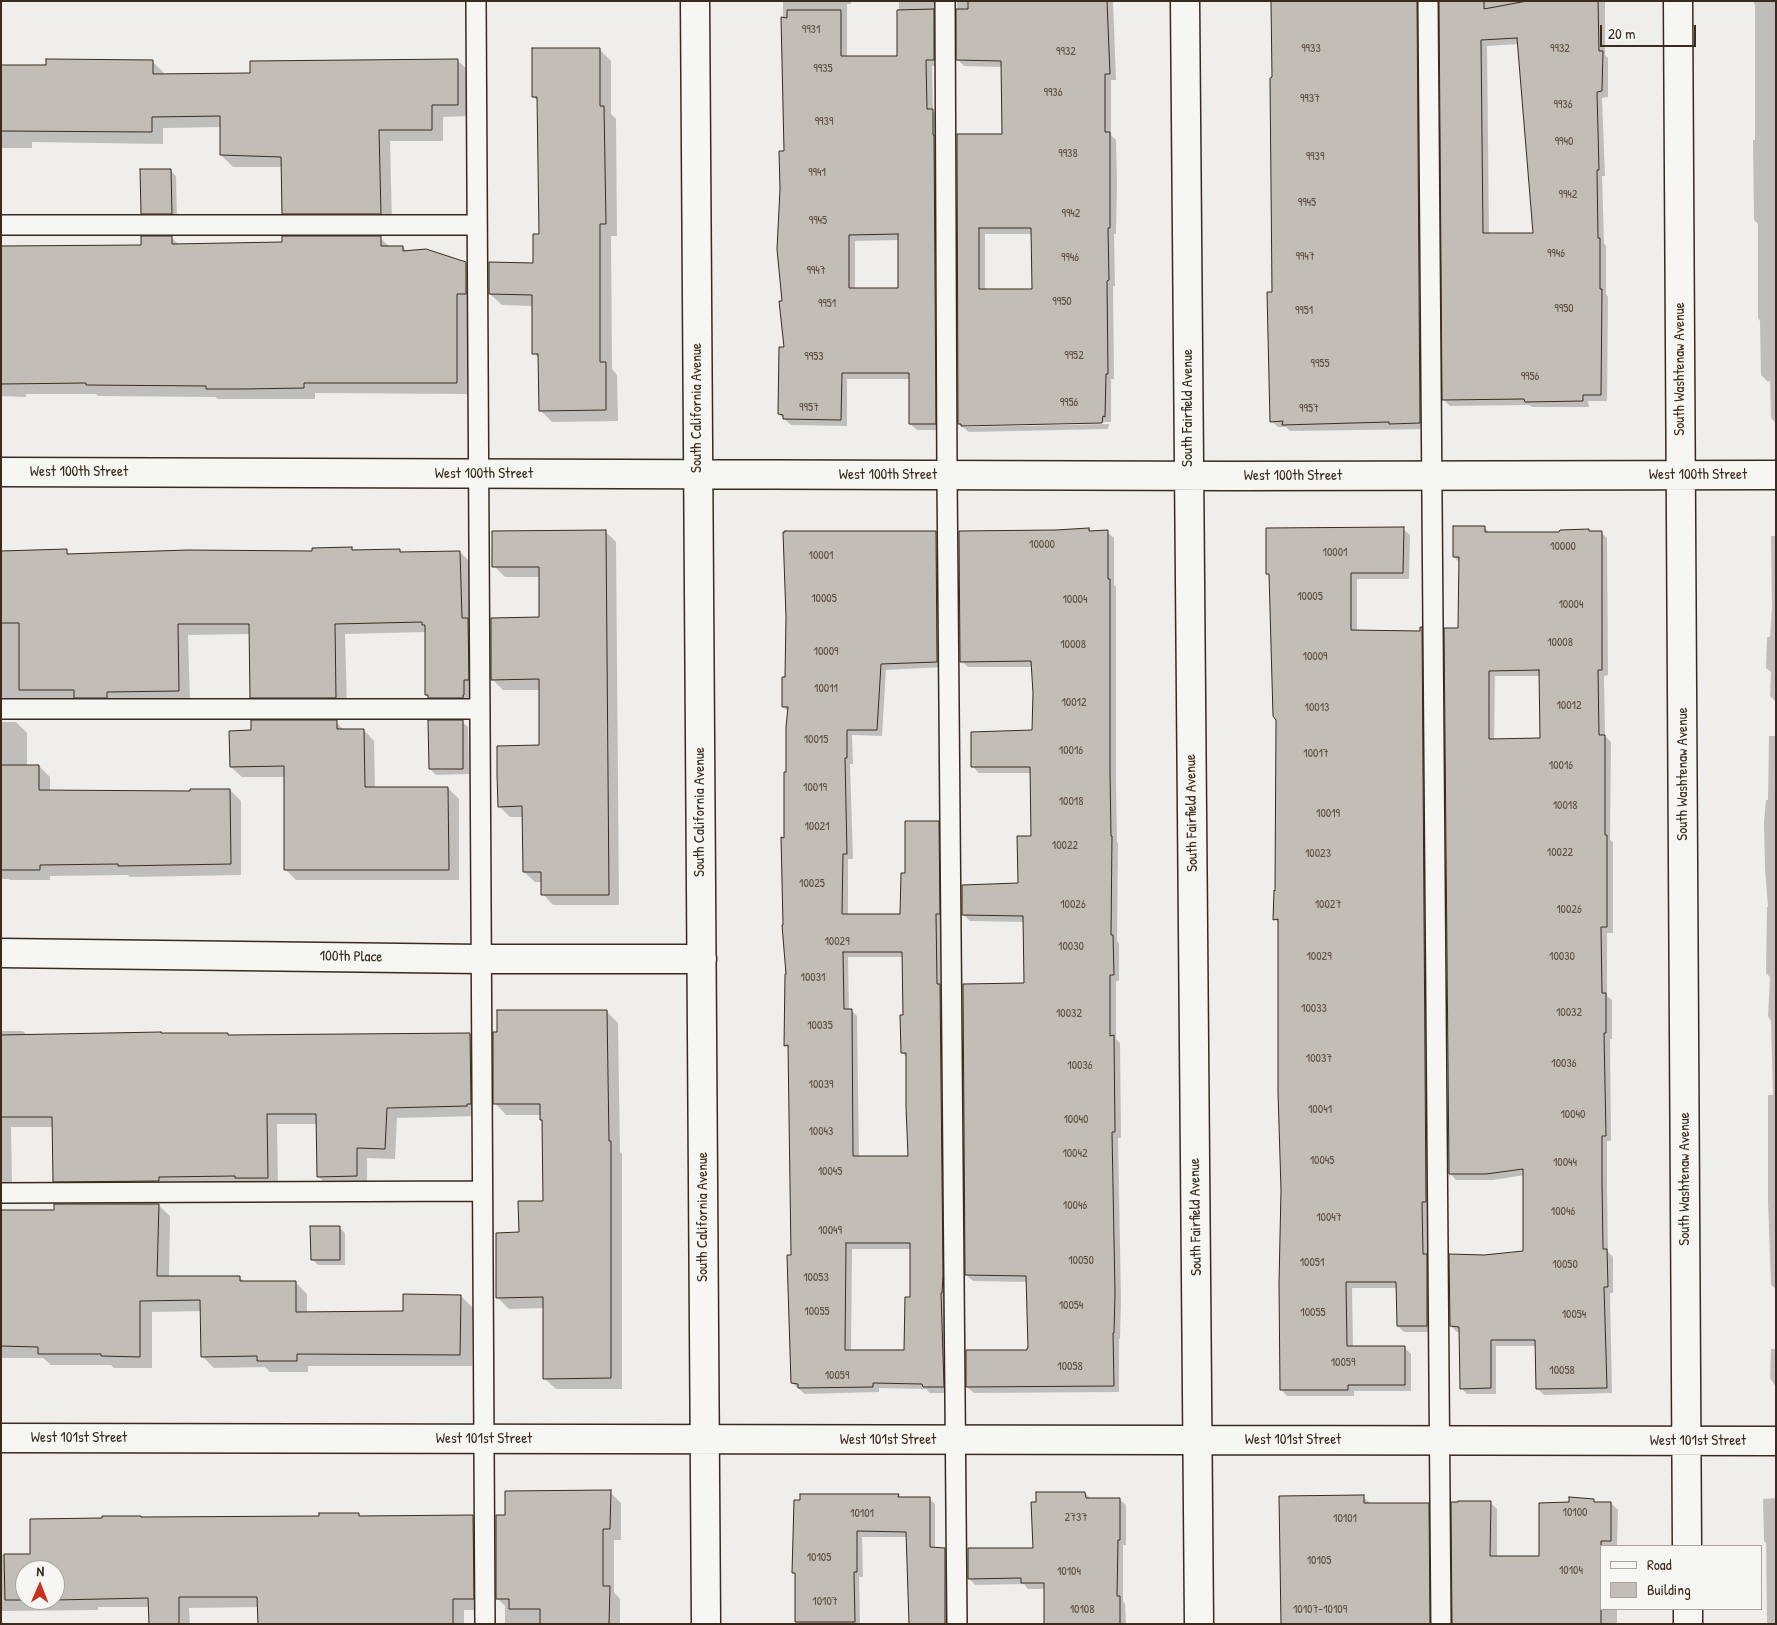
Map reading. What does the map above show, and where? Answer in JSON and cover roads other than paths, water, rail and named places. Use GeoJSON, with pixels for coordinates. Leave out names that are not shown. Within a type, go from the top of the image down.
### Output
{"type":"FeatureCollection","features":[{"type":"Feature","properties":{"kind":"street","name":"South California Avenue"},"geometry":{"type":"LineString","coordinates":[[694,1],[706,1624]]}},
{"type":"Feature","properties":{"kind":"street","name":"South Fairfield Avenue"},"geometry":{"type":"LineString","coordinates":[[1185,1],[1199,1624]]}},
{"type":"Feature","properties":{"kind":"street","name":"South Washtenaw Avenue"},"geometry":{"type":"LineString","coordinates":[[1678,1],[1688,1545]]}},
{"type":"Feature","properties":{"kind":"street","name":"West 100th Street"},"geometry":{"type":"LineString","coordinates":[[1,472],[947,476],[1776,475]]}},
{"type":"Feature","properties":{"kind":"street","name":"100th Place"},"geometry":{"type":"LineString","coordinates":[[1,953],[702,959]]}},
{"type":"Feature","properties":{"kind":"street","name":"West 101st Street"},"geometry":{"type":"LineString","coordinates":[[1,1438],[1776,1441]]}},
{"type":"Feature","properties":{"kind":"street"},"geometry":{"type":"LineString","coordinates":[[1688,1610],[1688,1624]]}},
{"type":"Feature","properties":{"kind":"lane"},"geometry":{"type":"LineString","coordinates":[[476,1],[485,1624]]}},
{"type":"Feature","properties":{"kind":"lane"},"geometry":{"type":"LineString","coordinates":[[945,1],[947,476],[957,1624]]}},
{"type":"Feature","properties":{"kind":"lane"},"geometry":{"type":"LineString","coordinates":[[1428,1],[1441,1624]]}},
{"type":"Feature","properties":{"kind":"lane"},"geometry":{"type":"LineString","coordinates":[[1,225],[477,225]]}},
{"type":"Feature","properties":{"kind":"lane"},"geometry":{"type":"LineString","coordinates":[[1,709],[480,709]]}},
{"type":"Feature","properties":{"kind":"lane"},"geometry":{"type":"LineString","coordinates":[[1,1193],[482,1191]]}}]}
